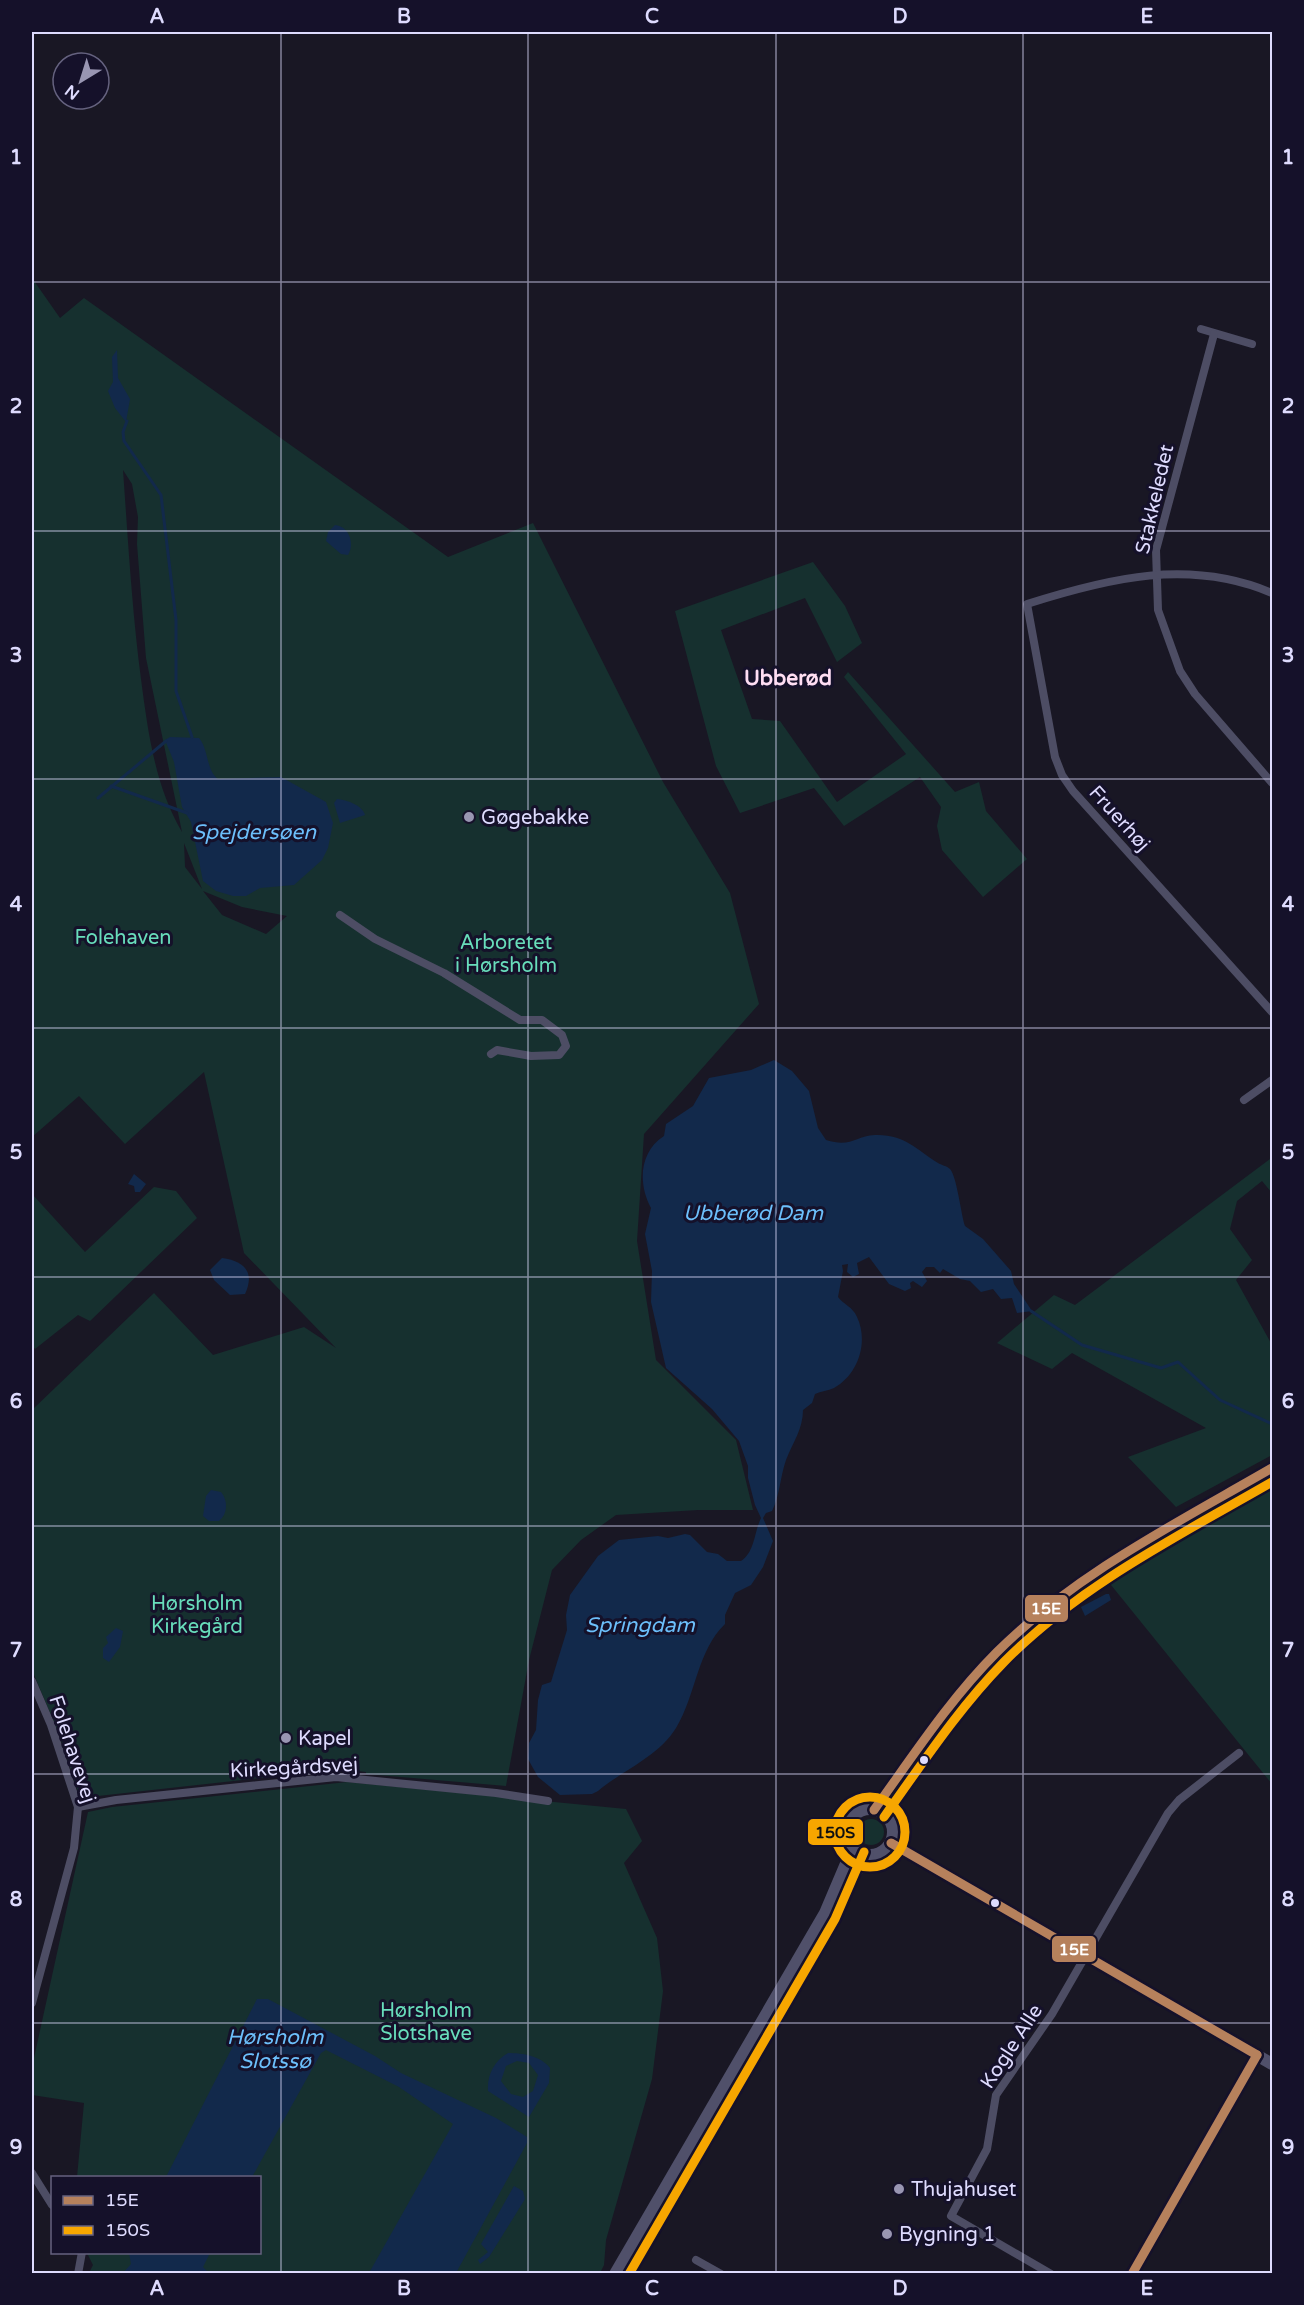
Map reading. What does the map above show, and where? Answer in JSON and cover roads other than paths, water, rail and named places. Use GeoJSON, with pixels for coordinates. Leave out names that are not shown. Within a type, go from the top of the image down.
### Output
{"type":"FeatureCollection","features":[{"type":"Feature","properties":{"kind":"main road"},"geometry":{"type":"LineString","coordinates":[[874,1810],[924,1738],[997,1653],[1040,1614],[1107,1565],[1272,1468]]}},
{"type":"Feature","properties":{"kind":"main road"},"geometry":{"type":"LineString","coordinates":[[615,2274],[825,1913],[868,1855],[885,1850],[891,1843],[893,1833],[888,1817],[905,1780],[930,1743],[934,1729]]}},
{"type":"Feature","properties":{"kind":"main road"},"geometry":{"type":"LineString","coordinates":[[868,1855],[854,1847],[848,1838],[851,1821],[861,1812],[874,1810],[888,1817]]}},
{"type":"Feature","properties":{"kind":"main road"},"geometry":{"type":"LineString","coordinates":[[891,1843],[1272,2064]]}},
{"type":"Feature","properties":{"kind":"main road"},"geometry":{"type":"LineString","coordinates":[[825,1913],[854,1847]]}},
{"type":"Feature","properties":{"kind":"street"},"geometry":{"type":"LineString","coordinates":[[1201,329],[1252,344]]}},
{"type":"Feature","properties":{"kind":"street","name":"Stakkeledet"},"geometry":{"type":"LineString","coordinates":[[1215,334],[1161,523],[1155,573],[1158,610],[1180,671],[1195,694],[1272,783]]}},
{"type":"Feature","properties":{"kind":"street"},"geometry":{"type":"LineString","coordinates":[[1155,573],[1212,575],[1235,579],[1272,593]]}},
{"type":"Feature","properties":{"kind":"street","name":"Fruerhøj"},"geometry":{"type":"LineString","coordinates":[[1155,573],[1075,589],[1028,604],[1055,757],[1062,775],[1073,791],[1272,1012]]}},
{"type":"Feature","properties":{"kind":"street"},"geometry":{"type":"LineString","coordinates":[[340,915],[375,939],[444,973],[520,1020],[542,1020],[562,1035],[566,1042],[564,1051],[558,1055],[531,1056],[513,1050],[497,1050],[491,1054]]}},
{"type":"Feature","properties":{"kind":"street"},"geometry":{"type":"LineString","coordinates":[[1244,1100],[1272,1080]]}},
{"type":"Feature","properties":{"kind":"street","name":"Folehavevej"},"geometry":{"type":"LineString","coordinates":[[32,1681],[51,1725],[78,1807],[74,1848],[32,2002]]}},
{"type":"Feature","properties":{"kind":"street"},"geometry":{"type":"LineString","coordinates":[[1085,1957],[1168,1813],[1179,1800],[1239,1754]]}},
{"type":"Feature","properties":{"kind":"street","name":"Kirkegårdsvej"},"geometry":{"type":"LineString","coordinates":[[78,1807],[150,1796],[336,1777],[496,1793],[548,1801]]}},
{"type":"Feature","properties":{"kind":"street","name":"Kogle Alle"},"geometry":{"type":"LineString","coordinates":[[1051,2274],[951,2216],[987,2149],[996,2095],[1033,2044],[1085,1957]]}},
{"type":"Feature","properties":{"kind":"street"},"geometry":{"type":"LineString","coordinates":[[1132,2274],[1257,2055]]}},
{"type":"Feature","properties":{"kind":"street"},"geometry":{"type":"LineString","coordinates":[[32,2173],[51,2203]]}},
{"type":"Feature","properties":{"kind":"street"},"geometry":{"type":"LineString","coordinates":[[78,2274],[82,2254]]}},
{"type":"Feature","properties":{"kind":"street"},"geometry":{"type":"LineString","coordinates":[[696,2260],[721,2274]]}},
{"type":"Feature","properties":{"kind":"water"},"geometry":{"type":"Polygon","coordinates":[[[117,350],[118,378],[130,399],[126,422],[115,408],[108,391],[113,382],[112,357],[117,350]]]}},
{"type":"Feature","properties":{"kind":"water"},"geometry":{"type":"Polygon","coordinates":[[[335,525],[344,529],[349,536],[351,546],[348,555],[341,554],[326,541],[328,532],[335,525]]]}},
{"type":"Feature","properties":{"kind":"water","name":"Spejdersøen"},"geometry":{"type":"Polygon","coordinates":[[[170,737],[199,738],[211,770],[218,779],[281,777],[326,802],[333,823],[328,848],[322,860],[294,885],[260,888],[246,896],[233,896],[216,891],[203,881],[191,822],[182,807],[174,762],[165,740],[170,737]]]}},
{"type":"Feature","properties":{"kind":"water"},"geometry":{"type":"Polygon","coordinates":[[[337,799],[357,806],[365,815],[340,823],[334,803],[337,799]]]}},
{"type":"Feature","properties":{"kind":"water","name":"Ubberød Dam"},"geometry":{"type":"Polygon","coordinates":[[[774,1060],[792,1071],[809,1091],[818,1128],[826,1140],[841,1143],[875,1135],[894,1137],[909,1143],[950,1169],[955,1180],[965,1226],[983,1239],[1011,1271],[1014,1284],[1032,1311],[1017,1313],[1012,1298],[1001,1299],[993,1289],[981,1292],[970,1281],[960,1279],[943,1269],[940,1273],[934,1267],[926,1267],[922,1272],[927,1281],[922,1287],[913,1281],[910,1283],[911,1288],[905,1291],[889,1284],[869,1257],[857,1263],[859,1274],[853,1277],[847,1272],[848,1264],[842,1265],[838,1297],[857,1317],[862,1337],[859,1357],[849,1375],[842,1382],[832,1389],[815,1394],[812,1403],[803,1410],[797,1435],[782,1473],[775,1505],[772,1511],[766,1513],[763,1518],[773,1541],[763,1567],[751,1585],[735,1593],[725,1615],[725,1624],[708,1647],[683,1715],[669,1738],[650,1755],[598,1791],[592,1794],[560,1795],[538,1777],[528,1759],[529,1743],[536,1730],[538,1700],[542,1685],[551,1682],[567,1630],[566,1615],[570,1595],[598,1556],[619,1540],[658,1536],[668,1538],[685,1534],[690,1535],[707,1552],[718,1554],[727,1561],[741,1561],[752,1547],[761,1518],[755,1505],[748,1478],[748,1466],[739,1441],[712,1409],[666,1368],[651,1302],[652,1271],[645,1234],[651,1208],[644,1189],[643,1169],[650,1151],[664,1136],[666,1124],[693,1106],[709,1078],[751,1070],[774,1060]]]}},
{"type":"Feature","properties":{"kind":"water"},"geometry":{"type":"Polygon","coordinates":[[[134,1174],[146,1184],[140,1192],[135,1192],[134,1186],[128,1184],[134,1174]]]}},
{"type":"Feature","properties":{"kind":"water"},"geometry":{"type":"Polygon","coordinates":[[[222,1258],[237,1262],[246,1269],[249,1280],[245,1294],[230,1295],[214,1280],[210,1270],[222,1258]]]}},
{"type":"Feature","properties":{"kind":"water"},"geometry":{"type":"Polygon","coordinates":[[[211,1490],[221,1492],[225,1499],[225,1511],[219,1521],[209,1521],[203,1516],[206,1496],[211,1490]]]}},
{"type":"Feature","properties":{"kind":"water"},"geometry":{"type":"Polygon","coordinates":[[[1109,1594],[1111,1600],[1085,1616],[1081,1607],[1109,1594]]]}},
{"type":"Feature","properties":{"kind":"water"},"geometry":{"type":"Polygon","coordinates":[[[116,1628],[123,1631],[120,1647],[109,1662],[103,1658],[103,1648],[108,1643],[106,1637],[116,1628]]]}},
{"type":"Feature","properties":{"kind":"water","name":"Hørsholm Slotssø"},"geometry":{"type":"Polygon","coordinates":[[[257,1999],[268,1999],[375,2056],[401,2073],[496,2118],[527,2137],[527,2143],[456,2273],[369,2273],[453,2124],[399,2087],[326,2050],[321,2053],[253,2176],[167,2176],[257,1999]]]}},
{"type":"Feature","properties":{"kind":"water"},"geometry":{"type":"Polygon","coordinates":[[[508,2053],[531,2056],[550,2068],[549,2083],[529,2117],[488,2091],[492,2069],[508,2053]],[[517,2061],[506,2066],[501,2081],[511,2094],[523,2097],[533,2091],[538,2075],[529,2063],[517,2061]]]}},
{"type":"Feature","properties":{"kind":"water"},"geometry":{"type":"Polygon","coordinates":[[[514,2186],[523,2191],[525,2199],[489,2257],[480,2264],[478,2260],[488,2252],[481,2244],[514,2186]]]}},
{"type":"Feature","properties":{"kind":"water"},"geometry":{"type":"Polygon","coordinates":[[[129,2254],[210,2254],[203,2267],[209,2273],[123,2273],[131,2264],[129,2254]]]}},
{"type":"Feature","properties":{"kind":"waterway"},"geometry":{"type":"LineString","coordinates":[[127,421],[123,432],[124,441],[161,495],[176,620],[176,691],[192,737]]}},
{"type":"Feature","properties":{"kind":"waterway"},"geometry":{"type":"LineString","coordinates":[[98,798],[166,741]]}},
{"type":"Feature","properties":{"kind":"waterway"},"geometry":{"type":"LineString","coordinates":[[111,786],[187,813]]}},
{"type":"Feature","properties":{"kind":"waterway"},"geometry":{"type":"LineString","coordinates":[[1031,1311],[1082,1345],[1161,1368],[1178,1362],[1220,1400],[1272,1424]]}},
{"type":"Feature","properties":{"kind":"place","name":"Gøgebakke"},"geometry":{"type":"Point","coordinates":[469,817]}},
{"type":"Feature","properties":{"kind":"place","name":"Kapel"},"geometry":{"type":"Point","coordinates":[286,1738]}},
{"type":"Feature","properties":{"kind":"place","name":"Thujahuset"},"geometry":{"type":"Point","coordinates":[899,2189]}},
{"type":"Feature","properties":{"kind":"place","name":"Bygning 1"},"geometry":{"type":"Point","coordinates":[887,2234]}},
{"type":"Feature","properties":{"kind":"district","name":"Ubberød"},"geometry":{"type":"Point","coordinates":[788,678]}},
{"type":"Feature","properties":{"kind":"park label","name":"Folehaven"},"geometry":{"type":"Point","coordinates":[123,937]}},
{"type":"Feature","properties":{"kind":"park label","name":"Arboretet i Hørsholm"},"geometry":{"type":"Point","coordinates":[506,954]}},
{"type":"Feature","properties":{"kind":"park label","name":"Hørsholm Kirkegård"},"geometry":{"type":"Point","coordinates":[197,1614]}},
{"type":"Feature","properties":{"kind":"park label","name":"Hørsholm Slotshave"},"geometry":{"type":"Point","coordinates":[426,2022]}},
{"type":"Feature","properties":{"kind":"water label","name":"Springdam"},"geometry":{"type":"Point","coordinates":[640,1625]}}]}
